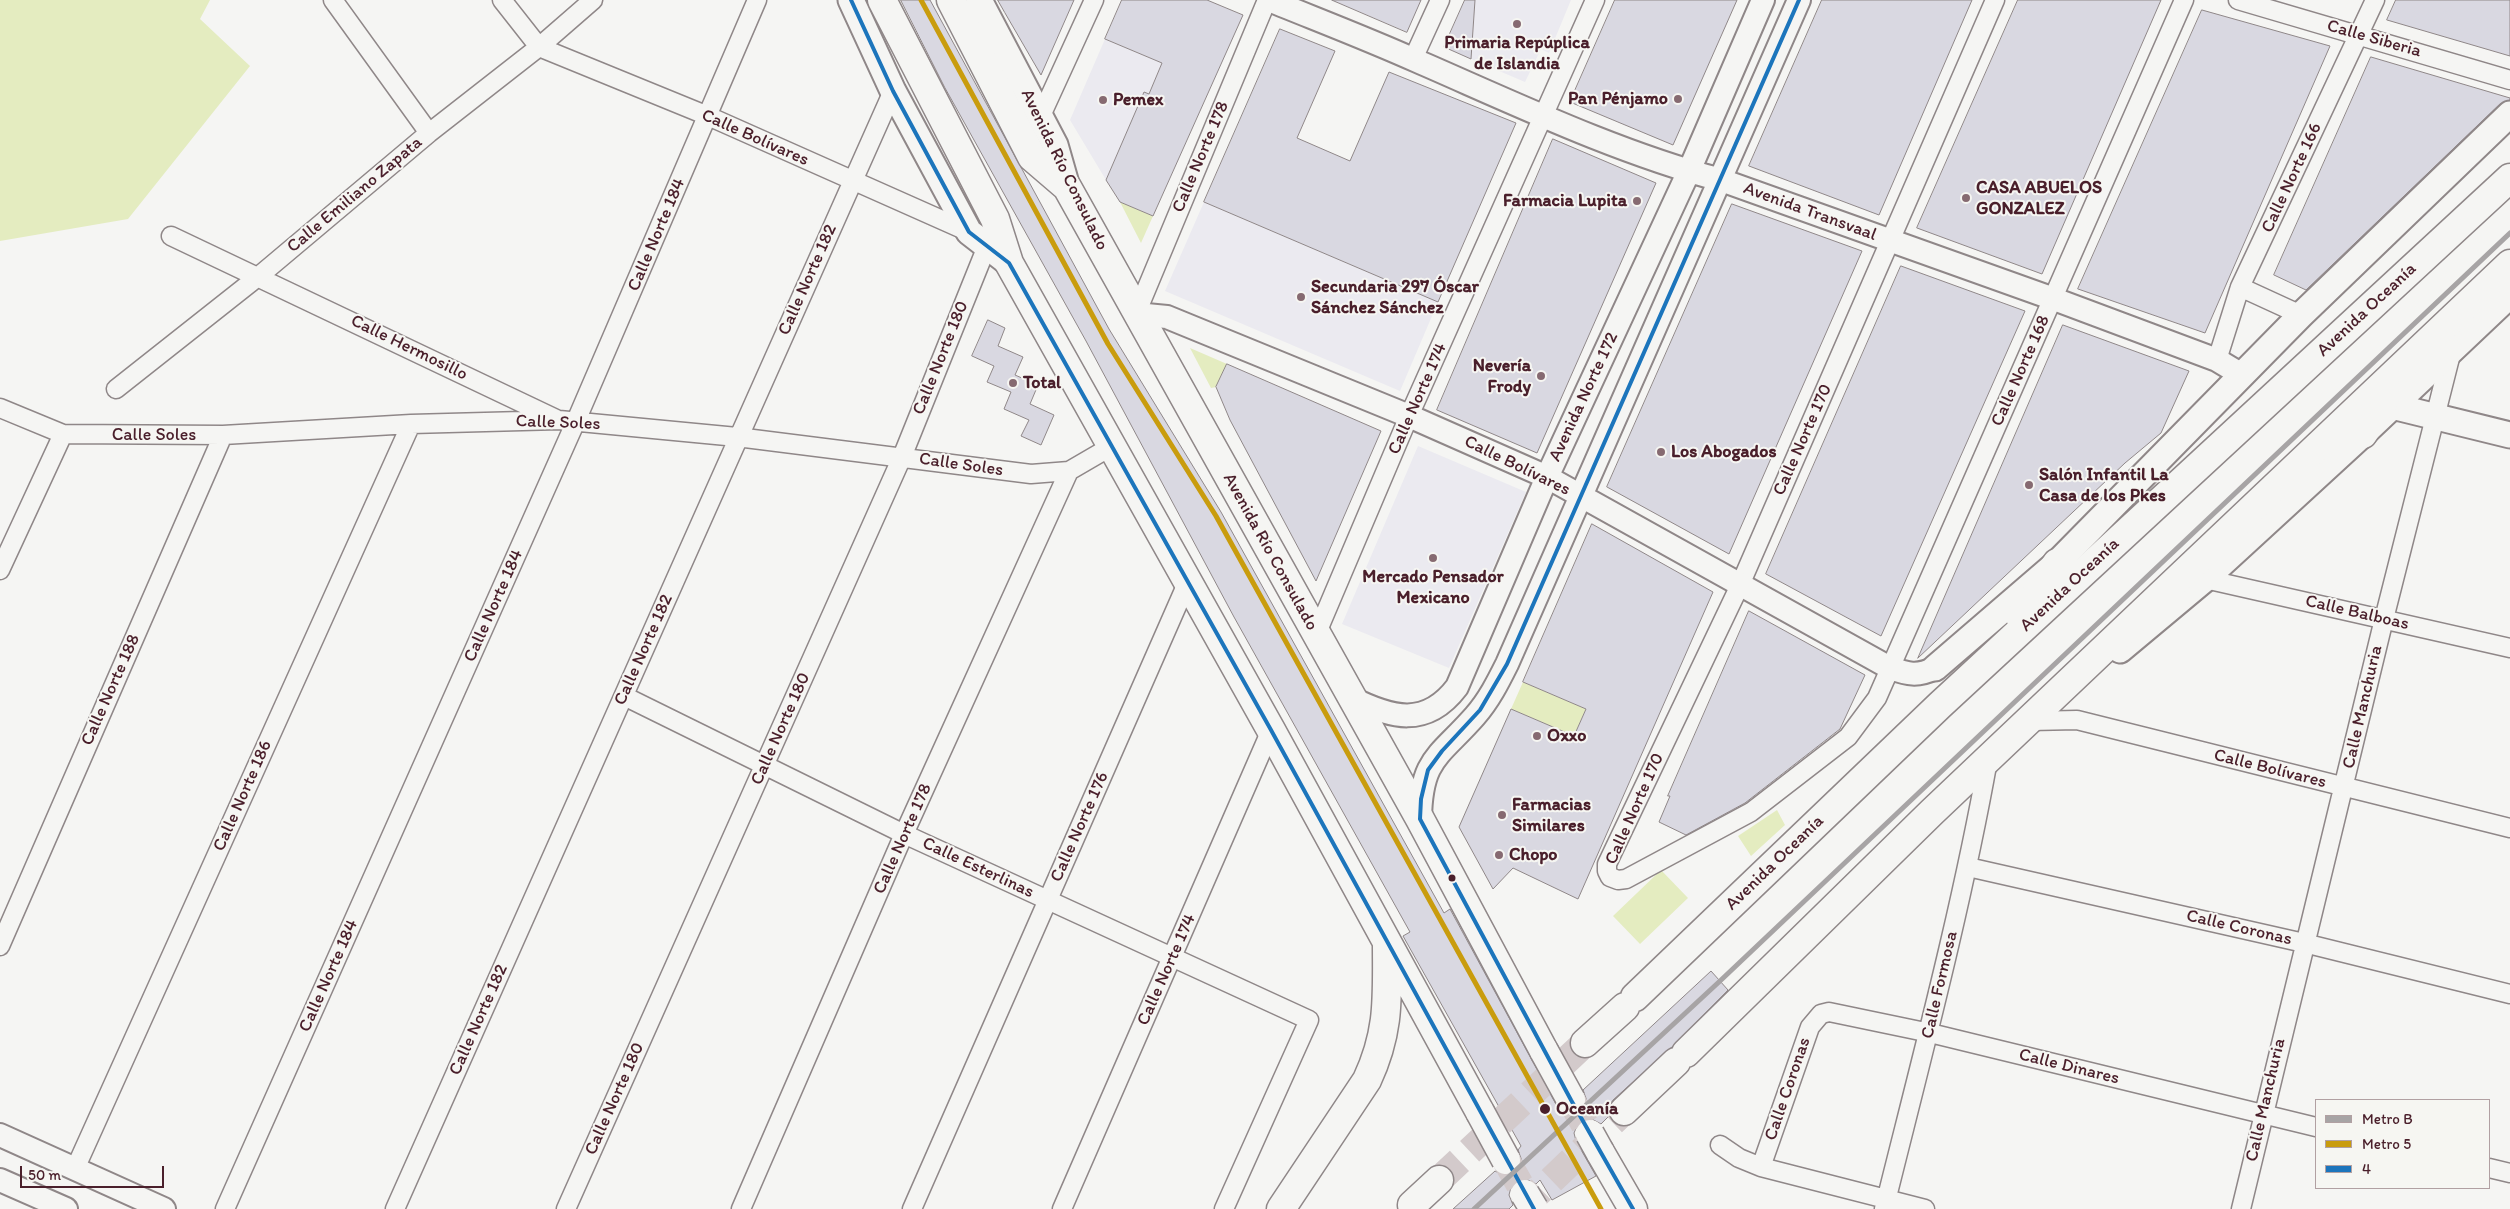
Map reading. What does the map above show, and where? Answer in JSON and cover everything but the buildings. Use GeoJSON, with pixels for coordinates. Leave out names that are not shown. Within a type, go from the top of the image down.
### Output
{"type":"FeatureCollection","features":[{"type":"Feature","properties":{"kind":"highway"},"geometry":{"type":"LineString","coordinates":[[882,0],[995,219],[1009,263],[1271,730],[1506,1160]]}},
{"type":"Feature","properties":{"kind":"highway"},"geometry":{"type":"LineString","coordinates":[[951,0],[1032,157],[1068,187]]}},
{"type":"Feature","properties":{"kind":"highway","name":"Avenida Oceanía"},"geometry":{"type":"LineString","coordinates":[[1585,1043],[1992,658],[2510,178]]}},
{"type":"Feature","properties":{"kind":"highway","name":"Avenida Río Consulado"},"geometry":{"type":"LineString","coordinates":[[1068,187],[1136,314],[1420,819],[1571,1100]]}},
{"type":"Feature","properties":{"kind":"highway"},"geometry":{"type":"LineString","coordinates":[[1624,1111],[1988,760],[2510,264]]}},
{"type":"Feature","properties":{"kind":"highway"},"geometry":{"type":"LineString","coordinates":[[2363,434],[2411,359]]}},
{"type":"Feature","properties":{"kind":"highway"},"geometry":{"type":"LineString","coordinates":[[1992,658],[2057,563]]}},
{"type":"Feature","properties":{"kind":"highway"},"geometry":{"type":"LineString","coordinates":[[1281,1209],[1367,1080],[1376,1060],[1386,1028],[1387,940]]}},
{"type":"Feature","properties":{"kind":"highway"},"geometry":{"type":"LineString","coordinates":[[1595,1143],[1633,1209]]}},
{"type":"Feature","properties":{"kind":"highway"},"geometry":{"type":"LineString","coordinates":[[1412,1205],[1439,1180]]}},
{"type":"Feature","properties":{"kind":"main road"},"geometry":{"type":"LineString","coordinates":[[851,0],[893,91],[978,239],[1009,263]]}},
{"type":"Feature","properties":{"kind":"main road","name":"Avenida Río Consulado"},"geometry":{"type":"LineString","coordinates":[[980,0],[1056,146],[1068,187]]}},
{"type":"Feature","properties":{"kind":"main road","name":"Avenida Oceanía"},"geometry":{"type":"LineString","coordinates":[[1935,668],[2057,563],[2302,315],[2510,114]]}},
{"type":"Feature","properties":{"kind":"main road"},"geometry":{"type":"LineString","coordinates":[[2080,673],[2122,649],[2205,579],[2363,434],[2510,295]]}},
{"type":"Feature","properties":{"kind":"main road"},"geometry":{"type":"LineString","coordinates":[[2392,406],[2510,435]]}},
{"type":"Feature","properties":{"kind":"street"},"geometry":{"type":"LineString","coordinates":[[333,0],[429,133]]}},
{"type":"Feature","properties":{"kind":"street"},"geometry":{"type":"LineString","coordinates":[[502,0],[539,47]]}},
{"type":"Feature","properties":{"kind":"street","name":"Calle Emiliano Zapata"},"geometry":{"type":"LineString","coordinates":[[116,389],[259,276],[429,133],[539,47],[593,0]]}},
{"type":"Feature","properties":{"kind":"street","name":"Calle Norte 184"},"geometry":{"type":"LineString","coordinates":[[225,1209],[568,421],[708,116],[757,0]]}},
{"type":"Feature","properties":{"kind":"street"},"geometry":{"type":"LineString","coordinates":[[1040,118],[1094,0]]}},
{"type":"Feature","properties":{"kind":"street","name":"Avenida Transvaal"},"geometry":{"type":"LineString","coordinates":[[1268,0],[1414,59],[1544,117],[1689,171],[1721,180],[2054,299],[2217,360],[2242,375]]}},
{"type":"Feature","properties":{"kind":"street","name":"Calle Norte 178"},"geometry":{"type":"LineString","coordinates":[[1136,314],[1268,0]]}},
{"type":"Feature","properties":{"kind":"street"},"geometry":{"type":"LineString","coordinates":[[1414,59],[1440,0]]}},
{"type":"Feature","properties":{"kind":"street","name":"Calle Norte 174"},"geometry":{"type":"LineString","coordinates":[[1316,635],[1410,416],[1595,0]]}},
{"type":"Feature","properties":{"kind":"street","name":"Avenida Norte 172"},"geometry":{"type":"LineString","coordinates":[[1351,698],[1388,714],[1411,716],[1432,710],[1450,696],[1463,677],[1547,476],[1689,171],[1763,0]]}},
{"type":"Feature","properties":{"kind":"street","name":"Avenida Norte 172"},"geometry":{"type":"LineString","coordinates":[[1420,819],[1420,802],[1428,768],[1440,750],[1475,716],[1498,682],[1799,0]]}},
{"type":"Feature","properties":{"kind":"street","name":"Calle Norte 170"},"geometry":{"type":"LineString","coordinates":[[1610,877],[1607,871],[1607,864],[1740,585],[1995,0]]}},
{"type":"Feature","properties":{"kind":"street","name":"Calle Norte 168"},"geometry":{"type":"LineString","coordinates":[[1610,877],[1618,880],[1626,879],[1752,812],[1848,737],[1877,698],[2184,0]]}},
{"type":"Feature","properties":{"kind":"street","name":"Calle Siberia"},"geometry":{"type":"LineString","coordinates":[[2238,0],[2360,34],[2510,80]]}},
{"type":"Feature","properties":{"kind":"street","name":"Calle Norte 166"},"geometry":{"type":"LineString","coordinates":[[2217,360],[2240,288],[2360,34],[2374,0]]}},
{"type":"Feature","properties":{"kind":"street","name":"Calle Bolívares"},"geometry":{"type":"LineString","coordinates":[[539,47],[708,116],[978,239]]}},
{"type":"Feature","properties":{"kind":"street","name":"Calle Norte 182"},"geometry":{"type":"LineString","coordinates":[[395,1209],[624,696],[737,437],[893,91]]}},
{"type":"Feature","properties":{"kind":"street","name":"Calle Hermosillo"},"geometry":{"type":"LineString","coordinates":[[171,236],[568,421]]}},
{"type":"Feature","properties":{"kind":"street","name":"Calle Norte 180"},"geometry":{"type":"LineString","coordinates":[[566,1209],[902,457],[978,239]]}},
{"type":"Feature","properties":{"kind":"street"},"geometry":{"type":"LineString","coordinates":[[2240,288],[2302,315]]}},
{"type":"Feature","properties":{"kind":"street","name":"Calle Bolívares"},"geometry":{"type":"LineString","coordinates":[[1136,314],[1167,317],[1410,416],[1547,476],[1580,497],[1890,668],[1910,675],[1923,674],[1935,668]]}},
{"type":"Feature","properties":{"kind":"street","name":"Calle Manchuria"},"geometry":{"type":"LineString","coordinates":[[2241,1209],[2304,943],[2452,350]]}},
{"type":"Feature","properties":{"kind":"street","name":"Calle Soles"},"geometry":{"type":"LineString","coordinates":[[0,408],[63,434],[223,435],[411,424],[568,421],[737,437],[1031,474],[1069,471],[1112,446]]}},
{"type":"Feature","properties":{"kind":"street","name":"Calle Norte 186"},"geometry":{"type":"LineString","coordinates":[[75,1168],[411,424]]}},
{"type":"Feature","properties":{"kind":"street"},"geometry":{"type":"LineString","coordinates":[[0,570],[63,434]]}},
{"type":"Feature","properties":{"kind":"street","name":"Calle Norte 188"},"geometry":{"type":"LineString","coordinates":[[0,946],[223,435]]}},
{"type":"Feature","properties":{"kind":"street","name":"Calle Norte 178"},"geometry":{"type":"LineString","coordinates":[[741,1209],[904,834],[1069,471]]}},
{"type":"Feature","properties":{"kind":"street","name":"Calle Balboas"},"geometry":{"type":"LineString","coordinates":[[2205,579],[2510,648]]}},
{"type":"Feature","properties":{"kind":"street","name":"Calle Norte 176"},"geometry":{"type":"LineString","coordinates":[[912,1209],[1188,581]]}},
{"type":"Feature","properties":{"kind":"street","name":"Calle Esterlinas"},"geometry":{"type":"LineString","coordinates":[[624,696],[904,834],[1309,1020],[1224,1209]]}},
{"type":"Feature","properties":{"kind":"street","name":"Calle Bolívares"},"geometry":{"type":"LineString","coordinates":[[2030,721],[2077,720],[2510,828]]}},
{"type":"Feature","properties":{"kind":"street","name":"Calle Norte 174"},"geometry":{"type":"LineString","coordinates":[[1062,1209],[1271,730]]}},
{"type":"Feature","properties":{"kind":"street","name":"Calle Formosa"},"geometry":{"type":"LineString","coordinates":[[1885,1204],[1930,1033],[1968,867],[1988,760]]}},
{"type":"Feature","properties":{"kind":"street","name":"Calle Coronas"},"geometry":{"type":"LineString","coordinates":[[1968,867],[2304,943],[2510,994]]}},
{"type":"Feature","properties":{"kind":"street","name":"Calle Dinares"},"geometry":{"type":"LineString","coordinates":[[1821,1014],[1837,1012],[1930,1033],[2315,1127]]}},
{"type":"Feature","properties":{"kind":"street","name":"Calle Coronas"},"geometry":{"type":"LineString","coordinates":[[1761,1167],[1810,1027],[1821,1014]]}},
{"type":"Feature","properties":{"kind":"street"},"geometry":{"type":"LineString","coordinates":[[0,1135],[164,1209]]}},
{"type":"Feature","properties":{"kind":"street"},"geometry":{"type":"LineString","coordinates":[[1720,1145],[1739,1158],[1761,1167],[1885,1204],[1925,1209]]}},
{"type":"Feature","properties":{"kind":"street"},"geometry":{"type":"LineString","coordinates":[[2490,1168],[2510,1173]]}},
{"type":"Feature","properties":{"kind":"street"},"geometry":{"type":"LineString","coordinates":[[0,1180],[66,1209]]}},
{"type":"Feature","properties":{"kind":"shaded area","name":"Primaria Repúplica de Islandia"},"geometry":{"type":"Polygon","coordinates":[[[1475,0],[1571,0],[1549,53],[1541,49],[1525,82],[1471,59],[1475,0]]]}},
{"type":"Feature","properties":{"kind":"shaded area"},"geometry":{"type":"Polygon","coordinates":[[[1105,39],[1162,63],[1149,94],[1144,92],[1106,180],[1070,120],[1105,39]]]}},
{"type":"Feature","properties":{"kind":"shaded area","name":"Secundaria 297 Óscar Sánchez Sánchez"},"geometry":{"type":"Polygon","coordinates":[[[1204,202],[1438,302],[1400,391],[1165,291],[1204,202]]]}},
{"type":"Feature","properties":{"kind":"shaded area","name":"Mercado Pensador Mexicano"},"geometry":{"type":"Polygon","coordinates":[[[1418,446],[1526,492],[1449,668],[1342,624],[1418,446]]]}},
{"type":"Feature","properties":{"kind":"green space"},"geometry":{"type":"Polygon","coordinates":[[[0,0],[210,0],[200,19],[250,66],[128,219],[0,241],[0,0]]]}},
{"type":"Feature","properties":{"kind":"green space"},"geometry":{"type":"Polygon","coordinates":[[[1120,202],[1153,216],[1141,243],[1120,202]]]}},
{"type":"Feature","properties":{"kind":"green space"},"geometry":{"type":"Polygon","coordinates":[[[1190,348],[1227,364],[1216,387],[1211,388],[1190,348]]]}},
{"type":"Feature","properties":{"kind":"green space"},"geometry":{"type":"Polygon","coordinates":[[[1523,682],[1586,709],[1574,736],[1511,709],[1523,682]]]}},
{"type":"Feature","properties":{"kind":"green space"},"geometry":{"type":"Polygon","coordinates":[[[1777,810],[1785,825],[1751,856],[1738,836],[1777,810]]]}},
{"type":"Feature","properties":{"kind":"green space"},"geometry":{"type":"Polygon","coordinates":[[[1661,870],[1688,898],[1640,944],[1613,916],[1661,870]]]}},
{"type":"Feature","properties":{"kind":"tunnel"},"geometry":{"type":"LineString","coordinates":[[1439,1180],[1585,1043]]}},
{"type":"Feature","properties":{"kind":"tunnel"},"geometry":{"type":"LineString","coordinates":[[1571,1100],[1590,1134]]}},
{"type":"Feature","properties":{"kind":"tunnel"},"geometry":{"type":"LineString","coordinates":[[1521,1209],[1624,1111]]}},
{"type":"Feature","properties":{"kind":"tunnel"},"geometry":{"type":"LineString","coordinates":[[1506,1160],[1525,1194]]}},
{"type":"Feature","properties":{"kind":"metro line","name":"5"},"geometry":{"type":"LineString","coordinates":[[921,0],[1108,344],[1216,516],[1601,1209]]}},
{"type":"Feature","properties":{"kind":"metro line","name":"B"},"geometry":{"type":"LineString","coordinates":[[1474,1209],[1720,981],[2510,233]]}},
{"type":"Feature","properties":{"kind":"transit line","name":"4"},"geometry":{"type":"LineString","coordinates":[[851,0],[893,91],[969,232],[1009,263],[1271,730],[1534,1209]]}},
{"type":"Feature","properties":{"kind":"transit line","name":"4"},"geometry":{"type":"LineString","coordinates":[[1633,1209],[1571,1100],[1420,819],[1421,799],[1428,770],[1442,751],[1480,710],[1507,664],[1799,0]]}},
{"type":"Feature","properties":{"kind":"place","name":"Primaria Repúplica de Islandia"},"geometry":{"type":"Point","coordinates":[1517,24]}},
{"type":"Feature","properties":{"kind":"place","name":"Pan Pénjamo"},"geometry":{"type":"Point","coordinates":[1678,99]}},
{"type":"Feature","properties":{"kind":"place","name":"Pemex"},"geometry":{"type":"Point","coordinates":[1103,100]}},
{"type":"Feature","properties":{"kind":"place","name":"CASA ABUELOS GONZALEZ"},"geometry":{"type":"Point","coordinates":[1966,198]}},
{"type":"Feature","properties":{"kind":"place","name":"Farmacia Lupita"},"geometry":{"type":"Point","coordinates":[1637,201]}},
{"type":"Feature","properties":{"kind":"place","name":"Secundaria 297 Óscar Sánchez Sánchez"},"geometry":{"type":"Point","coordinates":[1301,297]}},
{"type":"Feature","properties":{"kind":"place","name":"Nevería Frody"},"geometry":{"type":"Point","coordinates":[1541,376]}},
{"type":"Feature","properties":{"kind":"place","name":"Total"},"geometry":{"type":"Point","coordinates":[1013,383]}},
{"type":"Feature","properties":{"kind":"place","name":"Los Abogados"},"geometry":{"type":"Point","coordinates":[1661,452]}},
{"type":"Feature","properties":{"kind":"place","name":"Salón Infantil La Casa de los Pkes"},"geometry":{"type":"Point","coordinates":[2029,485]}},
{"type":"Feature","properties":{"kind":"place","name":"Mercado Pensador Mexicano"},"geometry":{"type":"Point","coordinates":[1433,558]}},
{"type":"Feature","properties":{"kind":"place","name":"Oxxo"},"geometry":{"type":"Point","coordinates":[1537,736]}},
{"type":"Feature","properties":{"kind":"place","name":"Farmacias Similares"},"geometry":{"type":"Point","coordinates":[1502,815]}},
{"type":"Feature","properties":{"kind":"place","name":"Chopo"},"geometry":{"type":"Point","coordinates":[1499,855]}},
{"type":"Feature","properties":{"kind":"place","name":"Oceanía"},"geometry":{"type":"Point","coordinates":[1545,1109]}}]}
